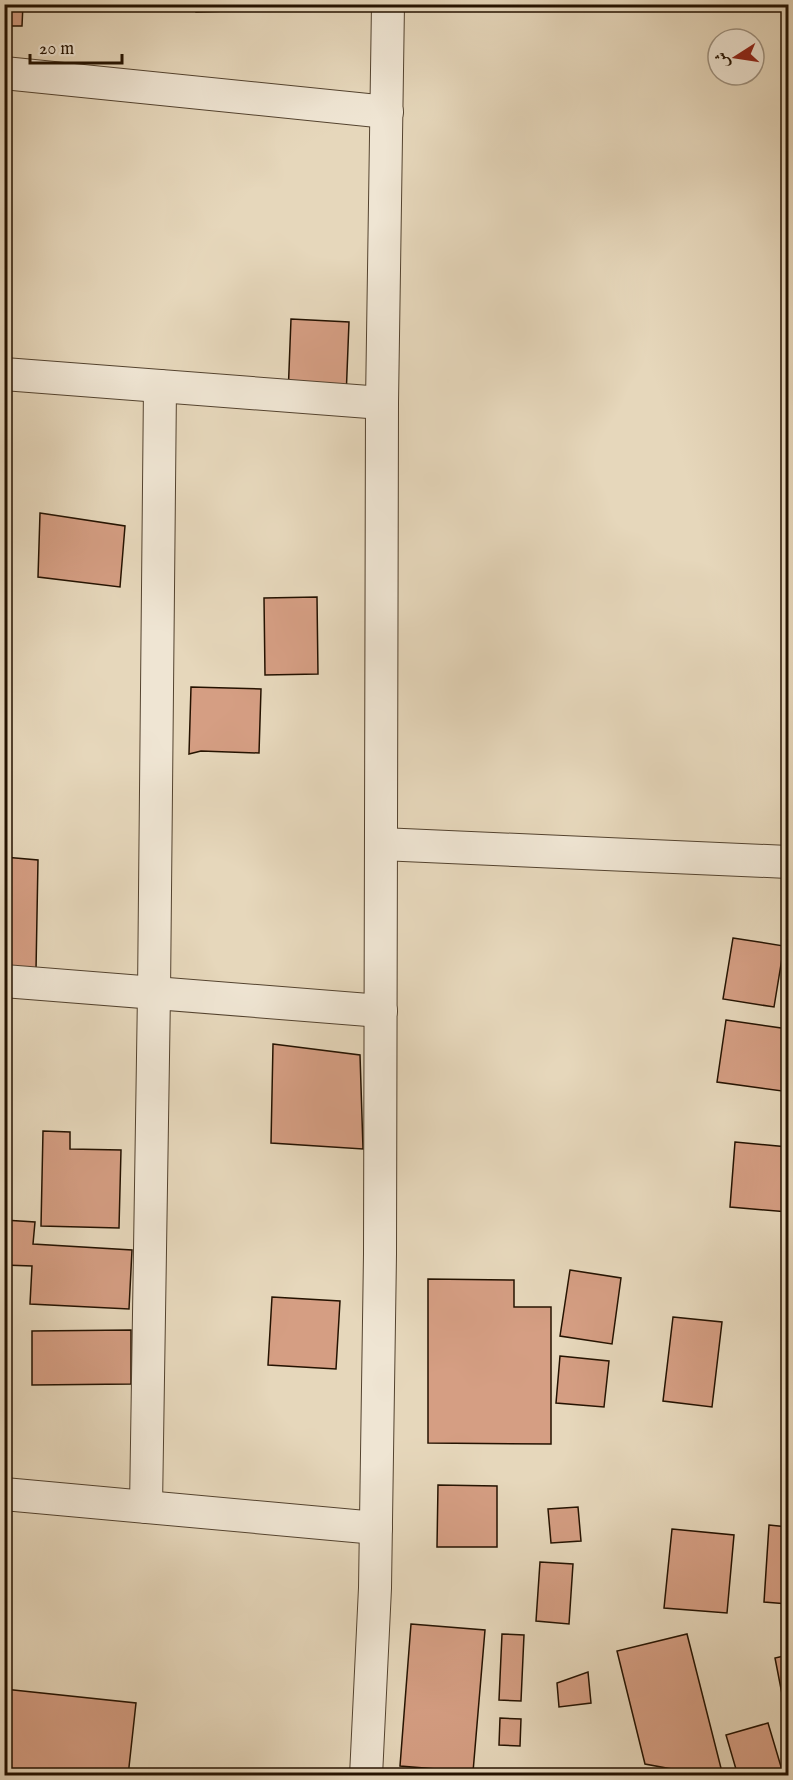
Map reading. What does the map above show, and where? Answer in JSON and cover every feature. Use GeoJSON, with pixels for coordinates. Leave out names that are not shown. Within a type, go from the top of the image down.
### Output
{"type":"FeatureCollection","features":[{"type":"Feature","properties":{"kind":"street"},"geometry":{"type":"LineString","coordinates":[[366,1776],[376,1528],[381,1011],[381,403],[388,4]]}},
{"type":"Feature","properties":{"kind":"street"},"geometry":{"type":"LineString","coordinates":[[4,73],[387,112]]}},
{"type":"Feature","properties":{"kind":"street"},"geometry":{"type":"LineString","coordinates":[[4,374],[381,403]]}},
{"type":"Feature","properties":{"kind":"street"},"geometry":{"type":"LineString","coordinates":[[146,1507],[160,386]]}},
{"type":"Feature","properties":{"kind":"street"},"geometry":{"type":"LineString","coordinates":[[381,844],[789,862]]}},
{"type":"Feature","properties":{"kind":"street"},"geometry":{"type":"LineString","coordinates":[[4,981],[381,1011]]}},
{"type":"Feature","properties":{"kind":"street"},"geometry":{"type":"LineString","coordinates":[[4,1494],[376,1528]]}},
{"type":"Feature","properties":{"kind":"building"},"geometry":{"type":"Polygon","coordinates":[[[4,4],[23,4],[22,26],[4,26],[4,4]]]}},
{"type":"Feature","properties":{"kind":"building"},"geometry":{"type":"Polygon","coordinates":[[[195,4],[269,4],[268,10],[196,12],[195,4]]]}},
{"type":"Feature","properties":{"kind":"building"},"geometry":{"type":"Polygon","coordinates":[[[291,319],[349,322],[346,398],[288,396],[291,319]]]}},
{"type":"Feature","properties":{"kind":"building"},"geometry":{"type":"Polygon","coordinates":[[[40,513],[125,526],[120,587],[38,577],[40,513]]]}},
{"type":"Feature","properties":{"kind":"building"},"geometry":{"type":"Polygon","coordinates":[[[317,597],[318,674],[265,675],[264,598],[317,597]]]}},
{"type":"Feature","properties":{"kind":"building"},"geometry":{"type":"Polygon","coordinates":[[[191,687],[261,689],[259,753],[201,751],[189,754],[191,687]]]}},
{"type":"Feature","properties":{"kind":"building"},"geometry":{"type":"Polygon","coordinates":[[[4,857],[38,860],[36,970],[4,965],[4,857]]]}},
{"type":"Feature","properties":{"kind":"building"},"geometry":{"type":"Polygon","coordinates":[[[733,938],[784,946],[774,1007],[723,999],[733,938]]]}},
{"type":"Feature","properties":{"kind":"building"},"geometry":{"type":"Polygon","coordinates":[[[726,1020],[788,1029],[782,1091],[717,1082],[726,1020]]]}},
{"type":"Feature","properties":{"kind":"building"},"geometry":{"type":"Polygon","coordinates":[[[273,1044],[360,1055],[363,1149],[271,1143],[273,1044]]]}},
{"type":"Feature","properties":{"kind":"building"},"geometry":{"type":"Polygon","coordinates":[[[43,1131],[70,1132],[70,1149],[121,1150],[119,1228],[41,1226],[43,1131]]]}},
{"type":"Feature","properties":{"kind":"building"},"geometry":{"type":"Polygon","coordinates":[[[735,1142],[788,1147],[788,1212],[730,1207],[735,1142]]]}},
{"type":"Feature","properties":{"kind":"building"},"geometry":{"type":"Polygon","coordinates":[[[4,1220],[35,1222],[33,1244],[132,1250],[129,1309],[30,1304],[32,1266],[4,1265],[4,1220]]]}},
{"type":"Feature","properties":{"kind":"building"},"geometry":{"type":"Polygon","coordinates":[[[570,1270],[621,1278],[612,1344],[560,1336],[570,1270]]]}},
{"type":"Feature","properties":{"kind":"building"},"geometry":{"type":"Polygon","coordinates":[[[428,1279],[514,1280],[514,1307],[551,1307],[551,1444],[428,1443],[428,1279]]]}},
{"type":"Feature","properties":{"kind":"building"},"geometry":{"type":"Polygon","coordinates":[[[272,1297],[340,1301],[336,1369],[268,1365],[272,1297]]]}},
{"type":"Feature","properties":{"kind":"building"},"geometry":{"type":"Polygon","coordinates":[[[673,1317],[722,1322],[712,1407],[663,1401],[673,1317]]]}},
{"type":"Feature","properties":{"kind":"building"},"geometry":{"type":"Polygon","coordinates":[[[131,1330],[131,1384],[32,1385],[32,1331],[131,1330]]]}},
{"type":"Feature","properties":{"kind":"building"},"geometry":{"type":"Polygon","coordinates":[[[560,1356],[609,1361],[604,1407],[556,1403],[560,1356]]]}},
{"type":"Feature","properties":{"kind":"building"},"geometry":{"type":"Polygon","coordinates":[[[438,1485],[497,1486],[497,1547],[437,1547],[438,1485]]]}},
{"type":"Feature","properties":{"kind":"building"},"geometry":{"type":"Polygon","coordinates":[[[578,1507],[581,1541],[551,1543],[548,1509],[578,1507]]]}},
{"type":"Feature","properties":{"kind":"building"},"geometry":{"type":"Polygon","coordinates":[[[769,1525],[788,1527],[788,1604],[764,1602],[769,1525]]]}},
{"type":"Feature","properties":{"kind":"building"},"geometry":{"type":"Polygon","coordinates":[[[672,1529],[734,1535],[727,1613],[664,1608],[672,1529]]]}},
{"type":"Feature","properties":{"kind":"building"},"geometry":{"type":"Polygon","coordinates":[[[540,1562],[573,1564],[569,1624],[536,1621],[540,1562]]]}},
{"type":"Feature","properties":{"kind":"building"},"geometry":{"type":"Polygon","coordinates":[[[411,1624],[485,1630],[473,1772],[400,1766],[411,1624]]]}},
{"type":"Feature","properties":{"kind":"building"},"geometry":{"type":"Polygon","coordinates":[[[502,1634],[524,1635],[521,1701],[499,1700],[502,1634]]]}},
{"type":"Feature","properties":{"kind":"building"},"geometry":{"type":"Polygon","coordinates":[[[687,1634],[723,1776],[710,1776],[645,1764],[617,1651],[687,1634]]]}},
{"type":"Feature","properties":{"kind":"building"},"geometry":{"type":"Polygon","coordinates":[[[788,1655],[788,1725],[775,1658],[788,1655]]]}},
{"type":"Feature","properties":{"kind":"building"},"geometry":{"type":"Polygon","coordinates":[[[588,1672],[591,1703],[559,1707],[557,1683],[588,1672]]]}},
{"type":"Feature","properties":{"kind":"building"},"geometry":{"type":"Polygon","coordinates":[[[4,1689],[136,1703],[128,1776],[36,1776],[4,1772],[4,1689]]]}},
{"type":"Feature","properties":{"kind":"building"},"geometry":{"type":"Polygon","coordinates":[[[500,1718],[521,1719],[520,1746],[499,1745],[500,1718]]]}},
{"type":"Feature","properties":{"kind":"building"},"geometry":{"type":"Polygon","coordinates":[[[768,1723],[782,1770],[764,1776],[738,1776],[726,1735],[768,1723]]]}}]}
